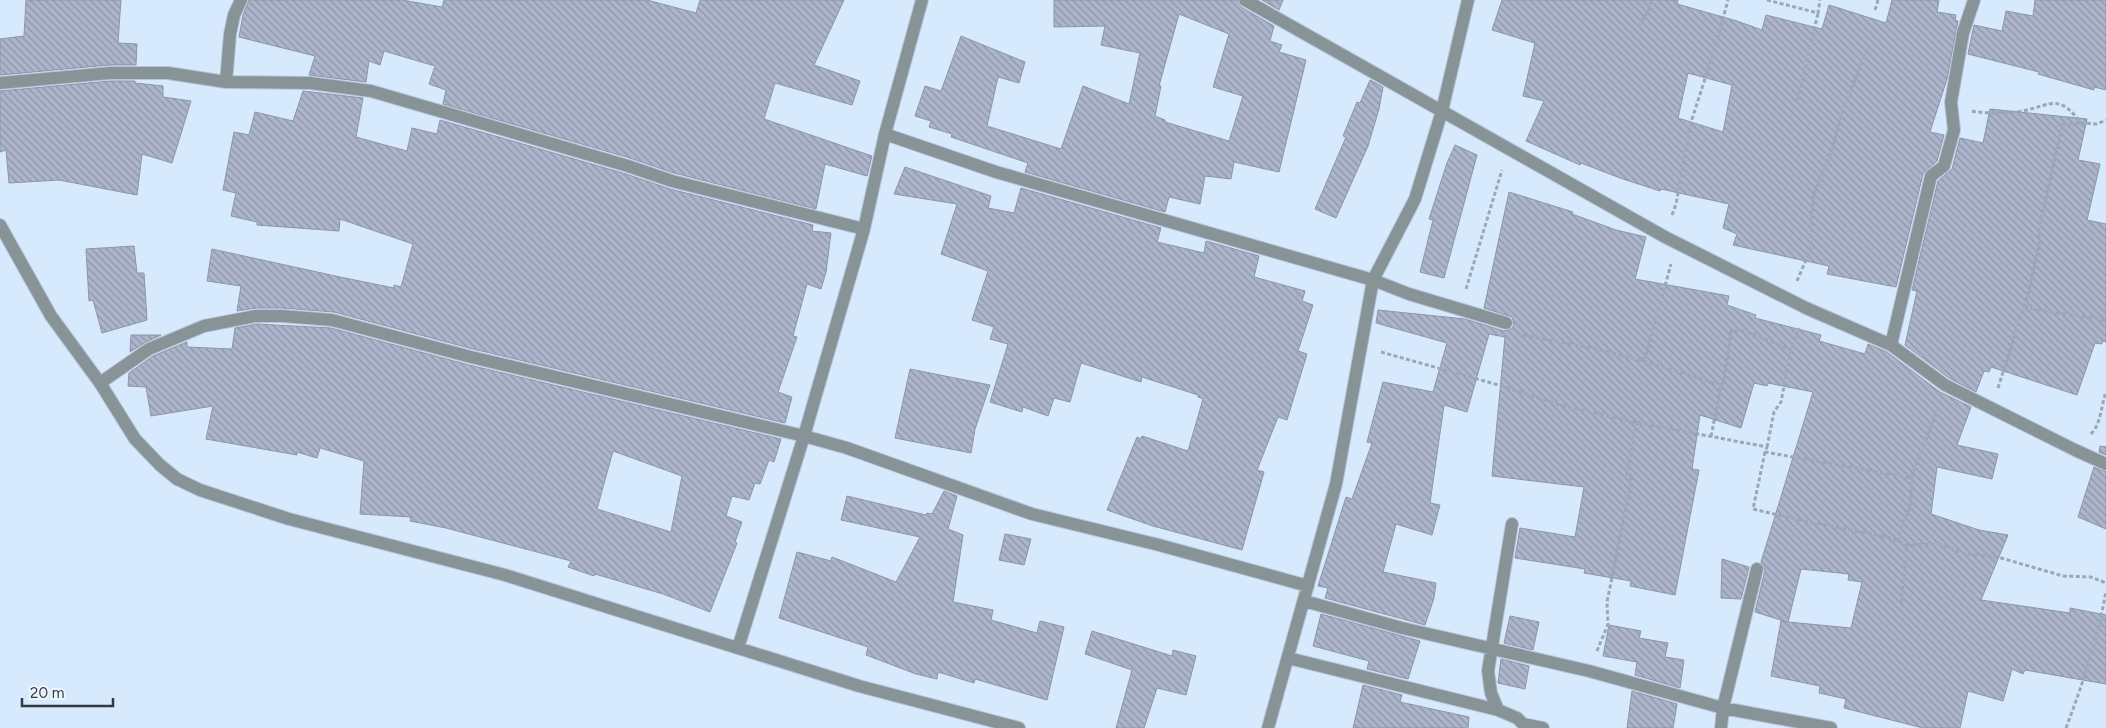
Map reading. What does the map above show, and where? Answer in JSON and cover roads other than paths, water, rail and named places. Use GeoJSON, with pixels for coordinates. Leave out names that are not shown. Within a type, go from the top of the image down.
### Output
{"type":"FeatureCollection","features":[{"type":"Feature","properties":{"kind":"street"},"geometry":{"type":"LineString","coordinates":[[226,82],[230,34],[234,15],[241,0]]}},
{"type":"Feature","properties":{"kind":"street"},"geometry":{"type":"LineString","coordinates":[[738,648],[804,436],[864,229],[885,134],[922,0]]}},
{"type":"Feature","properties":{"kind":"street"},"geometry":{"type":"LineString","coordinates":[[1245,0],[1671,240],[1791,300],[1891,345],[1945,385],[2074,450],[2106,464]]}},
{"type":"Feature","properties":{"kind":"street"},"geometry":{"type":"LineString","coordinates":[[1268,728],[1336,484],[1373,280],[1415,199],[1442,111],[1468,0]]}},
{"type":"Feature","properties":{"kind":"street"},"geometry":{"type":"LineString","coordinates":[[1891,345],[1931,176],[1944,166],[1954,130],[1951,102],[1963,33],[1974,0]]}},
{"type":"Feature","properties":{"kind":"street"},"geometry":{"type":"LineString","coordinates":[[0,83],[110,73],[158,73],[226,82],[310,83],[371,92],[672,181],[864,229]]}},
{"type":"Feature","properties":{"kind":"street"},"geometry":{"type":"LineString","coordinates":[[885,134],[996,172],[1373,280],[1459,311],[1506,324]]}},
{"type":"Feature","properties":{"kind":"street"},"geometry":{"type":"LineString","coordinates":[[0,225],[51,316],[100,383],[135,439],[160,465],[177,479],[200,490],[289,519],[505,575],[859,686],[1019,728]]}},
{"type":"Feature","properties":{"kind":"street"},"geometry":{"type":"LineString","coordinates":[[100,383],[149,349],[204,326],[256,316],[332,320],[471,357],[804,436],[847,448],[1032,514],[1159,545],[1308,586]]}},
{"type":"Feature","properties":{"kind":"street"},"geometry":{"type":"LineString","coordinates":[[1498,710],[1491,693],[1489,678],[1490,649],[1512,524]]}},
{"type":"Feature","properties":{"kind":"street"},"geometry":{"type":"LineString","coordinates":[[1721,728],[1723,708],[1757,569]]}},
{"type":"Feature","properties":{"kind":"street"},"geometry":{"type":"LineString","coordinates":[[1304,601],[1402,628],[1588,671],[1723,708],[1831,728]]}},
{"type":"Feature","properties":{"kind":"street"},"geometry":{"type":"LineString","coordinates":[[1288,658],[1498,710],[1517,718],[1523,726],[1542,728]]}}]}
